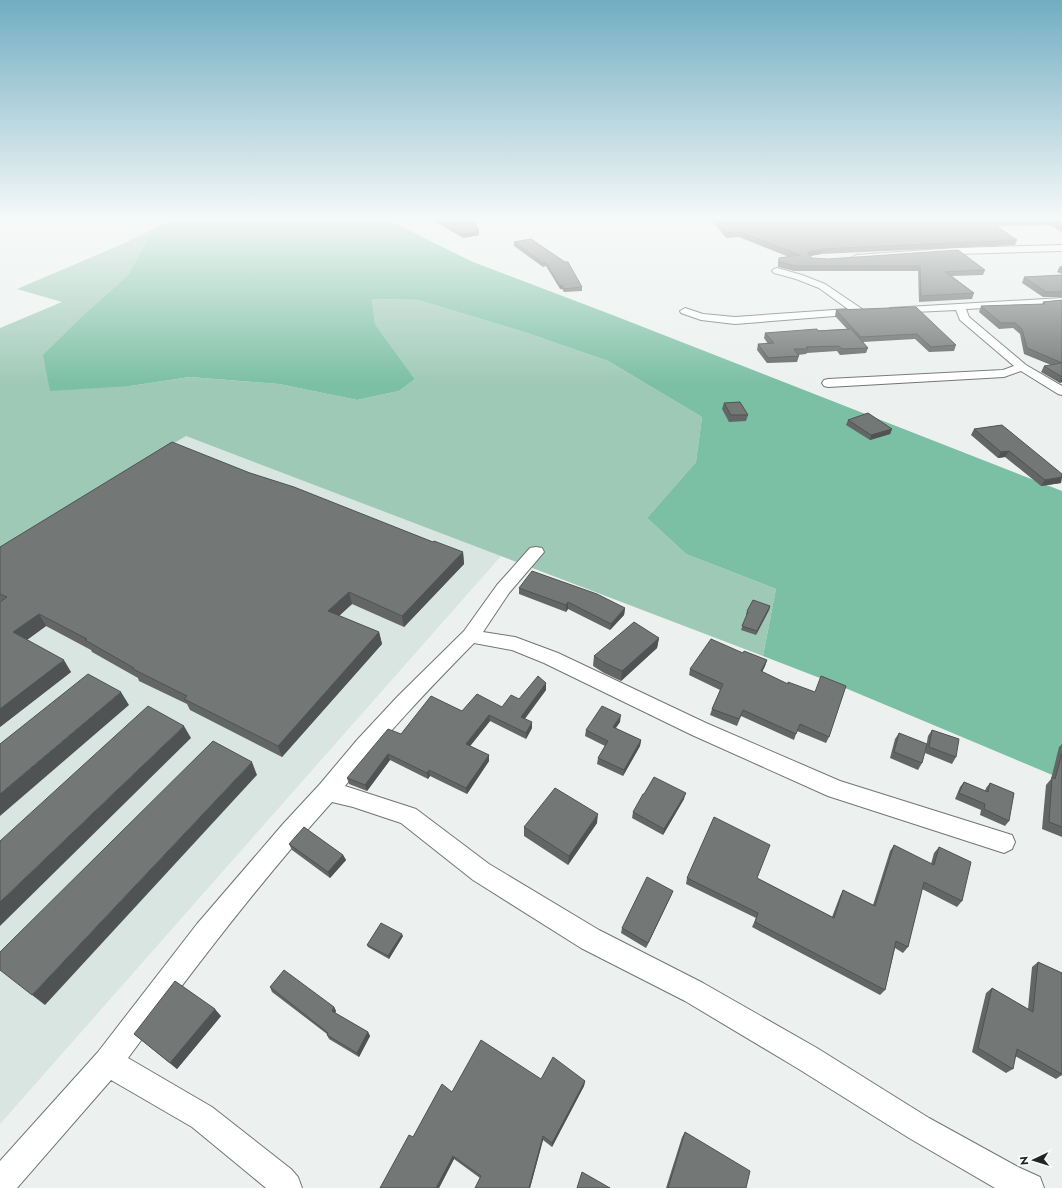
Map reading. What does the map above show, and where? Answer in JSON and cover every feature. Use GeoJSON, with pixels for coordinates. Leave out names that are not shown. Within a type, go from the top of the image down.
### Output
{"type":"FeatureCollection","features":[{"type":"Feature","properties":{"kind":"street"},"geometry":{"type":"LineString","coordinates":[[782,272],[822,286],[859,311]]}},
{"type":"Feature","properties":{"kind":"street"},"geometry":{"type":"LineString","coordinates":[[685,311],[701,317],[732,320],[783,317],[824,312],[878,311],[1062,301]]}},
{"type":"Feature","properties":{"kind":"street"},"geometry":{"type":"LineString","coordinates":[[960,307],[964,318],[1022,367],[1062,391]]}},
{"type":"Feature","properties":{"kind":"street"},"geometry":{"type":"LineString","coordinates":[[828,383],[1004,373],[1022,367]]}},
{"type":"Feature","properties":{"kind":"street"},"geometry":{"type":"LineString","coordinates":[[0,1184],[108,1062],[206,933],[291,831],[328,791],[374,735],[470,636],[503,588],[536,552]]}},
{"type":"Feature","properties":{"kind":"street"},"geometry":{"type":"LineString","coordinates":[[470,636],[515,644],[551,658],[699,729],[836,789],[1004,842]]}},
{"type":"Feature","properties":{"kind":"street"},"geometry":{"type":"LineString","coordinates":[[328,791],[353,797],[408,816],[481,872],[590,939],[694,992],[807,1058],[919,1128],[1007,1178],[1029,1188]]}},
{"type":"Feature","properties":{"kind":"street"},"geometry":{"type":"LineString","coordinates":[[108,1062],[202,1117],[280,1180],[287,1188]]}},
{"type":"Feature","properties":{"kind":"shaded area"},"geometry":{"type":"Polygon","coordinates":[[[186,436],[502,555],[0,1124],[0,548],[186,436]]]}},
{"type":"Feature","properties":{"kind":"green space"},"geometry":{"type":"Polygon","coordinates":[[[56,272],[129,272],[90,309],[130,386],[190,377],[279,384],[357,400],[399,391],[415,379],[375,324],[372,299],[418,300],[524,332],[608,361],[702,417],[696,462],[647,518],[686,554],[776,589],[763,656],[186,436],[0,548],[0,328],[62,302],[17,289],[56,272]]]}},
{"type":"Feature","properties":{"kind":"green space"},"geometry":{"type":"Polygon","coordinates":[[[129,272],[500,272],[1062,491],[1062,779],[838,685],[763,656],[776,589],[686,554],[647,518],[696,462],[702,417],[608,361],[524,332],[418,300],[372,299],[375,324],[415,379],[399,391],[357,400],[279,384],[190,377],[130,386],[50,391],[43,355],[90,309],[129,272]]]}},
{"type":"Feature","properties":{"kind":"building"},"geometry":{"type":"Polygon","coordinates":[[[552,272],[574,272],[582,287],[564,289],[562,285],[560,286],[552,272]]]}},
{"type":"Feature","properties":{"kind":"building"},"geometry":{"type":"Polygon","coordinates":[[[920,272],[946,272],[974,293],[921,296],[920,272]]]}},
{"type":"Feature","properties":{"kind":"building"},"geometry":{"type":"Polygon","coordinates":[[[1062,275],[1062,292],[1046,292],[1024,277],[1062,275]]]}},
{"type":"Feature","properties":{"kind":"building"},"geometry":{"type":"Polygon","coordinates":[[[1062,300],[1062,363],[1027,348],[1022,329],[1015,323],[1001,323],[981,306],[1045,304],[1043,302],[1062,300]]]}},
{"type":"Feature","properties":{"kind":"building"},"geometry":{"type":"Polygon","coordinates":[[[916,307],[956,345],[931,347],[917,334],[861,337],[836,310],[916,307]]]}},
{"type":"Feature","properties":{"kind":"building"},"geometry":{"type":"Polygon","coordinates":[[[817,329],[818,331],[851,329],[868,348],[842,349],[839,346],[806,347],[808,349],[794,349],[799,356],[768,358],[758,344],[774,343],[765,333],[817,329]]]}},
{"type":"Feature","properties":{"kind":"building"},"geometry":{"type":"Polygon","coordinates":[[[1062,363],[1062,377],[1044,366],[1062,363]]]}},
{"type":"Feature","properties":{"kind":"building"},"geometry":{"type":"Polygon","coordinates":[[[740,402],[748,415],[731,415],[724,403],[740,402]]]}},
{"type":"Feature","properties":{"kind":"building"},"geometry":{"type":"Polygon","coordinates":[[[868,413],[892,429],[871,435],[848,420],[868,413]]]}},
{"type":"Feature","properties":{"kind":"building"},"geometry":{"type":"Polygon","coordinates":[[[1002,425],[1062,474],[1062,477],[1045,480],[1009,451],[1001,452],[974,429],[1002,425]]]}},
{"type":"Feature","properties":{"kind":"building"},"geometry":{"type":"Polygon","coordinates":[[[172,442],[250,473],[294,487],[433,542],[434,541],[463,552],[402,616],[349,592],[328,611],[379,632],[278,746],[184,699],[187,696],[133,669],[134,668],[85,640],[87,639],[39,614],[13,632],[64,660],[0,709],[0,602],[7,597],[0,594],[0,547],[172,442]]]}},
{"type":"Feature","properties":{"kind":"building"},"geometry":{"type":"Polygon","coordinates":[[[532,571],[597,594],[625,608],[611,624],[568,602],[566,605],[519,588],[532,571]]]}},
{"type":"Feature","properties":{"kind":"building"},"geometry":{"type":"Polygon","coordinates":[[[753,600],[770,606],[757,631],[742,626],[748,612],[747,611],[753,600]]]}},
{"type":"Feature","properties":{"kind":"building"},"geometry":{"type":"Polygon","coordinates":[[[634,622],[659,638],[622,671],[594,656],[634,622]]]}},
{"type":"Feature","properties":{"kind":"building"},"geometry":{"type":"Polygon","coordinates":[[[711,639],[743,653],[744,651],[767,660],[761,671],[788,684],[788,682],[815,692],[821,676],[846,686],[829,737],[800,724],[796,734],[743,710],[739,719],[712,709],[723,684],[690,669],[711,639]]]}},
{"type":"Feature","properties":{"kind":"building"},"geometry":{"type":"Polygon","coordinates":[[[88,674],[121,692],[0,794],[0,744],[88,674]]]}},
{"type":"Feature","properties":{"kind":"building"},"geometry":{"type":"Polygon","coordinates":[[[538,676],[546,683],[521,717],[532,722],[526,733],[489,715],[466,744],[489,755],[466,788],[429,770],[427,773],[388,754],[365,785],[347,778],[388,729],[401,734],[431,696],[462,711],[477,694],[502,707],[511,695],[519,699],[538,676]]]}},
{"type":"Feature","properties":{"kind":"building"},"geometry":{"type":"Polygon","coordinates":[[[148,706],[184,726],[0,902],[0,841],[148,706]]]}},
{"type":"Feature","properties":{"kind":"building"},"geometry":{"type":"Polygon","coordinates":[[[602,706],[621,715],[613,727],[641,740],[624,770],[598,758],[608,741],[586,730],[602,706]]]}},
{"type":"Feature","properties":{"kind":"building"},"geometry":{"type":"Polygon","coordinates":[[[932,730],[959,739],[956,757],[929,747],[932,730]]]}},
{"type":"Feature","properties":{"kind":"building"},"geometry":{"type":"Polygon","coordinates":[[[899,733],[927,744],[922,763],[894,752],[899,733]]]}},
{"type":"Feature","properties":{"kind":"building"},"geometry":{"type":"Polygon","coordinates":[[[213,741],[252,762],[32,995],[0,970],[0,952],[213,741]]]}},
{"type":"Feature","properties":{"kind":"building"},"geometry":{"type":"Polygon","coordinates":[[[1062,753],[1062,827],[1049,822],[1052,777],[1055,779],[1062,753]]]}},
{"type":"Feature","properties":{"kind":"building"},"geometry":{"type":"Polygon","coordinates":[[[654,777],[686,793],[664,829],[633,812],[654,777]]]}},
{"type":"Feature","properties":{"kind":"building"},"geometry":{"type":"Polygon","coordinates":[[[964,782],[988,792],[990,783],[1014,793],[1009,821],[984,809],[985,804],[959,793],[964,782]]]}},
{"type":"Feature","properties":{"kind":"building"},"geometry":{"type":"Polygon","coordinates":[[[555,788],[598,814],[569,856],[524,827],[555,788]]]}},
{"type":"Feature","properties":{"kind":"building"},"geometry":{"type":"Polygon","coordinates":[[[714,817],[770,845],[757,878],[834,918],[843,890],[875,906],[894,845],[934,865],[939,847],[971,862],[962,901],[924,882],[908,947],[896,941],[885,990],[755,922],[758,913],[687,878],[714,817]]]}},
{"type":"Feature","properties":{"kind":"building"},"geometry":{"type":"Polygon","coordinates":[[[304,827],[343,855],[328,872],[289,844],[304,827]]]}},
{"type":"Feature","properties":{"kind":"building"},"geometry":{"type":"Polygon","coordinates":[[[647,877],[673,891],[648,943],[622,928],[647,877]]]}},
{"type":"Feature","properties":{"kind":"building"},"geometry":{"type":"Polygon","coordinates":[[[381,923],[402,934],[388,956],[367,945],[381,923]]]}},
{"type":"Feature","properties":{"kind":"building"},"geometry":{"type":"Polygon","coordinates":[[[1038,962],[1062,973],[1062,1074],[1017,1049],[1013,1069],[978,1048],[992,988],[1033,1012],[1038,962]]]}},
{"type":"Feature","properties":{"kind":"building"},"geometry":{"type":"Polygon","coordinates":[[[284,970],[334,1007],[332,1011],[368,1032],[357,1053],[327,1035],[328,1033],[270,987],[284,970]]]}},
{"type":"Feature","properties":{"kind":"building"},"geometry":{"type":"Polygon","coordinates":[[[175,981],[215,1009],[170,1063],[134,1034],[175,981]]]}},
{"type":"Feature","properties":{"kind":"building"},"geometry":{"type":"Polygon","coordinates":[[[481,1040],[541,1079],[553,1057],[585,1081],[552,1143],[543,1136],[529,1188],[475,1188],[481,1176],[453,1156],[436,1188],[380,1188],[409,1135],[413,1137],[442,1084],[452,1092],[481,1040]]]}},
{"type":"Feature","properties":{"kind":"building"},"geometry":{"type":"Polygon","coordinates":[[[685,1132],[750,1171],[746,1188],[668,1188],[685,1132]]]}},
{"type":"Feature","properties":{"kind":"building"},"geometry":{"type":"Polygon","coordinates":[[[582,1172],[610,1188],[577,1188],[582,1172]]]}}]}
